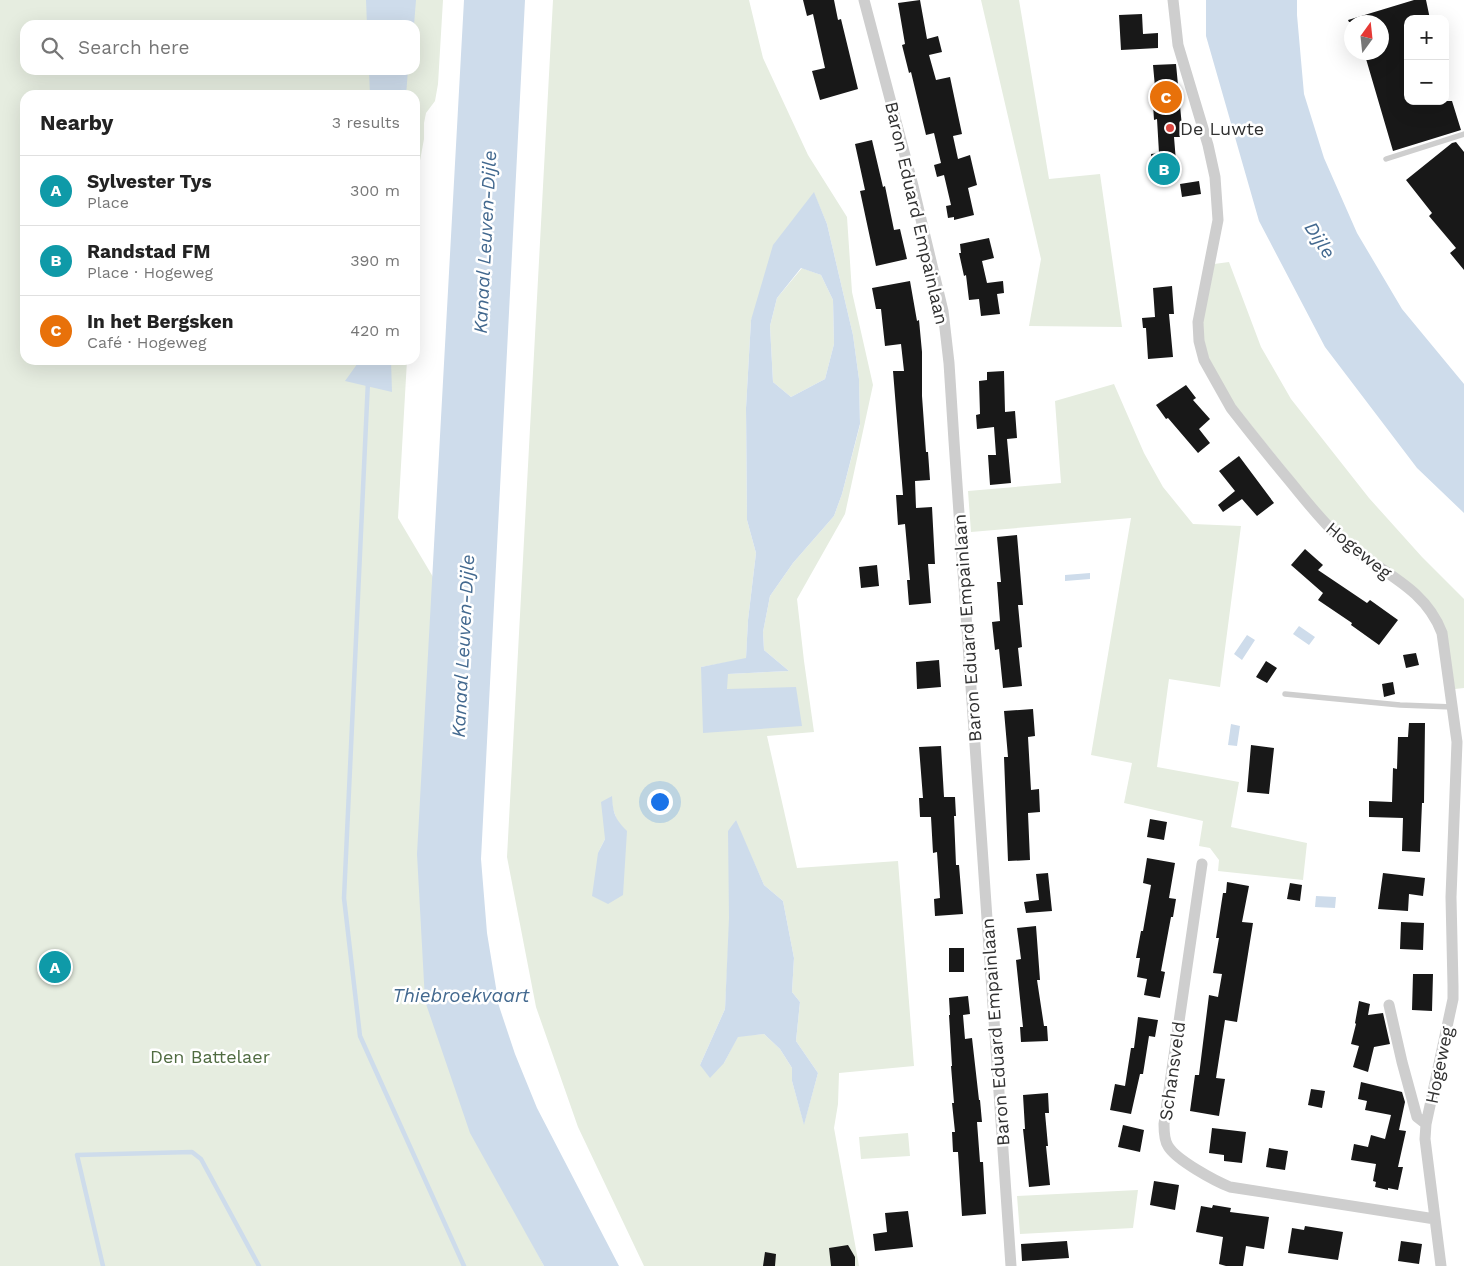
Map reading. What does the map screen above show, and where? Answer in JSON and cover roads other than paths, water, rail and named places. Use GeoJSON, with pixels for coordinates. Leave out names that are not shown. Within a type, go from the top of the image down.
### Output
{"type":"FeatureCollection","features":[{"type":"Feature","properties":{"kind":"street","name":"Baron Eduard Empainlaan"},"geometry":{"type":"LineString","coordinates":[[864,0],[913,186],[943,311],[954,431],[1011,1266]]}},
{"type":"Feature","properties":{"kind":"street","name":"Hogeweg"},"geometry":{"type":"LineString","coordinates":[[1173,0],[1178,45],[1201,120],[1215,177],[1218,220],[1198,322],[1199,341],[1204,360],[1231,408],[1326,525],[1355,550],[1414,592],[1431,611],[1442,633],[1457,742],[1451,897],[1453,999],[1426,1124],[1425,1139],[1441,1266]]}},
{"type":"Feature","properties":{"kind":"street","name":"Schansveld"},"geometry":{"type":"LineString","coordinates":[[1202,864],[1164,1124],[1167,1144],[1172,1152],[1214,1181],[1230,1188],[1435,1219]]}},
{"type":"Feature","properties":{"kind":"street","name":"Hogeweg"},"geometry":{"type":"LineString","coordinates":[[1389,1005],[1417,1117],[1426,1124]]}},
{"type":"Feature","properties":{"kind":"lane"},"geometry":{"type":"LineString","coordinates":[[1386,159],[1464,134]]}},
{"type":"Feature","properties":{"kind":"lane"},"geometry":{"type":"LineString","coordinates":[[1285,694],[1400,705],[1453,707]]}},
{"type":"Feature","properties":{"kind":"water"},"geometry":{"type":"Polygon","coordinates":[[[366,0],[416,0],[414,20],[367,20],[366,0]]]}},
{"type":"Feature","properties":{"kind":"water","name":"Thiebroekvaart"},"geometry":{"type":"Polygon","coordinates":[[[464,0],[525,0],[481,859],[487,933],[499,1006],[515,1054],[537,1108],[619,1266],[544,1266],[470,1133],[425,1001],[417,854],[464,0]]]}},
{"type":"Feature","properties":{"kind":"water","name":"Dijle"},"geometry":{"type":"Polygon","coordinates":[[[1206,0],[1297,0],[1304,94],[1324,158],[1357,233],[1402,309],[1464,384],[1464,513],[1417,468],[1325,347],[1259,221],[1206,36],[1206,0]]]}},
{"type":"Feature","properties":{"kind":"water"},"geometry":{"type":"Polygon","coordinates":[[[369,75],[408,75],[406,90],[370,90],[369,75]]]}},
{"type":"Feature","properties":{"kind":"water"},"geometry":{"type":"Polygon","coordinates":[[[814,192],[827,224],[853,335],[859,379],[860,424],[842,494],[834,516],[793,563],[770,596],[763,632],[764,650],[789,671],[728,674],[727,689],[796,687],[802,726],[703,733],[701,667],[746,658],[748,620],[756,553],[747,520],[746,408],[751,320],[773,245],[814,192]],[[801,268],[777,298],[770,326],[773,382],[791,397],[825,379],[834,344],[833,300],[821,275],[801,268]]]}},
{"type":"Feature","properties":{"kind":"water"},"geometry":{"type":"Polygon","coordinates":[[[356,365],[391,365],[392,392],[345,381],[356,365]]]}},
{"type":"Feature","properties":{"kind":"water"},"geometry":{"type":"Polygon","coordinates":[[[1090,573],[1090,579],[1065,581],[1065,575],[1090,573]]]}},
{"type":"Feature","properties":{"kind":"water"},"geometry":{"type":"Polygon","coordinates":[[[1299,626],[1315,637],[1309,645],[1293,634],[1299,626]]]}},
{"type":"Feature","properties":{"kind":"water"},"geometry":{"type":"Polygon","coordinates":[[[1247,635],[1255,640],[1242,660],[1234,654],[1247,635]]]}},
{"type":"Feature","properties":{"kind":"water"},"geometry":{"type":"Polygon","coordinates":[[[1231,724],[1240,726],[1237,746],[1228,745],[1231,724]]]}},
{"type":"Feature","properties":{"kind":"water"},"geometry":{"type":"Polygon","coordinates":[[[612,796],[615,815],[627,831],[623,895],[608,904],[592,896],[598,853],[605,839],[601,802],[612,796]]]}},
{"type":"Feature","properties":{"kind":"water"},"geometry":{"type":"Polygon","coordinates":[[[736,820],[764,885],[783,901],[794,958],[792,992],[800,1002],[796,1041],[818,1073],[804,1125],[792,1081],[792,1068],[780,1049],[764,1034],[738,1037],[724,1063],[710,1078],[700,1065],[725,1009],[729,918],[728,831],[736,820]]]}},
{"type":"Feature","properties":{"kind":"water"},"geometry":{"type":"Polygon","coordinates":[[[1316,896],[1336,897],[1335,908],[1315,907],[1316,896]]]}},
{"type":"Feature","properties":{"kind":"waterway"},"geometry":{"type":"LineString","coordinates":[[368,381],[344,898],[360,1036],[464,1266]]}},
{"type":"Feature","properties":{"kind":"waterway"},"geometry":{"type":"LineString","coordinates":[[103,1266],[77,1155],[192,1152],[201,1159],[259,1266]]}},
{"type":"Feature","properties":{"kind":"place","name":"In het Bergsken"},"geometry":{"type":"Point","coordinates":[1166,97]}},
{"type":"Feature","properties":{"kind":"place","name":"De Luwte"},"geometry":{"type":"Point","coordinates":[1170,128]}},
{"type":"Feature","properties":{"kind":"place","name":"Randstad FM"},"geometry":{"type":"Point","coordinates":[1164,169]}},
{"type":"Feature","properties":{"kind":"place","name":"Sylvester Tys"},"geometry":{"type":"Point","coordinates":[55,967]}},
{"type":"Feature","properties":{"kind":"water label","name":"Kanaal Leuven-Dijle"},"geometry":{"type":"Point","coordinates":[485,242]}},
{"type":"Feature","properties":{"kind":"water label","name":"Kanaal Leuven-Dijle"},"geometry":{"type":"Point","coordinates":[463,646]}},
{"type":"Feature","properties":{"kind":"park label","name":"Den Battelaer"},"geometry":{"type":"Point","coordinates":[210,1056]}}]}
